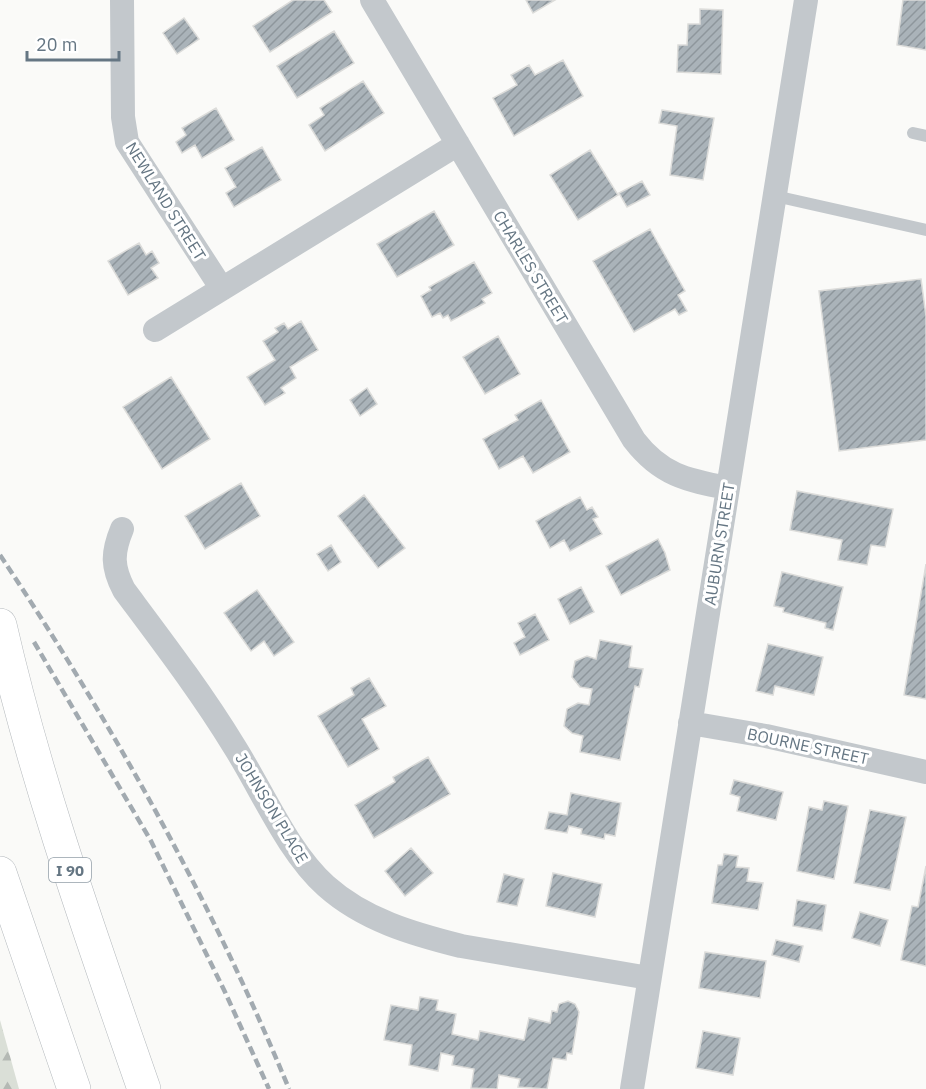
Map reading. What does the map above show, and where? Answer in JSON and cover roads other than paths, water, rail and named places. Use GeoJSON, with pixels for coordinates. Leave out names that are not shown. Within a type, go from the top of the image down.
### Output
{"type":"FeatureCollection","features":[{"type":"Feature","properties":{"kind":"highway","name":"I 90"},"geometry":{"type":"LineString","coordinates":[[3,636],[32,746],[68,866],[144,1089]]}},
{"type":"Feature","properties":{"kind":"highway"},"geometry":{"type":"LineString","coordinates":[[0,873],[74,1089]]}},
{"type":"Feature","properties":{"kind":"street","name":"NEWLAND STREET"},"geometry":{"type":"LineString","coordinates":[[122,0],[123,117],[127,142],[222,289]]}},
{"type":"Feature","properties":{"kind":"street","name":"CHARLES STREET"},"geometry":{"type":"LineString","coordinates":[[372,0],[628,430],[645,454],[659,467],[675,475],[728,488]]}},
{"type":"Feature","properties":{"kind":"street","name":"AUBURN STREET"},"geometry":{"type":"LineString","coordinates":[[632,1089],[806,0]]}},
{"type":"Feature","properties":{"kind":"street"},"geometry":{"type":"LineString","coordinates":[[155,330],[458,144]]}},
{"type":"Feature","properties":{"kind":"street","name":"JOHNSON PLACE"},"geometry":{"type":"LineString","coordinates":[[122,529],[114,554],[114,567],[124,590],[215,716],[296,851],[325,886],[343,900],[384,923],[435,939],[461,946],[649,978]]}},
{"type":"Feature","properties":{"kind":"street","name":"BOURNE STREET"},"geometry":{"type":"LineString","coordinates":[[690,723],[766,736],[926,772]]}},
{"type":"Feature","properties":{"kind":"lane"},"geometry":{"type":"LineString","coordinates":[[912,133],[926,136]]}},
{"type":"Feature","properties":{"kind":"lane"},"geometry":{"type":"LineString","coordinates":[[775,196],[926,230]]}},
{"type":"Feature","properties":{"kind":"railway"},"geometry":{"type":"LineString","coordinates":[[0,555],[82,683],[158,815],[227,950],[289,1089]]}},
{"type":"Feature","properties":{"kind":"railway"},"geometry":{"type":"LineString","coordinates":[[34,642],[151,841],[225,992],[269,1089]]}}]}
